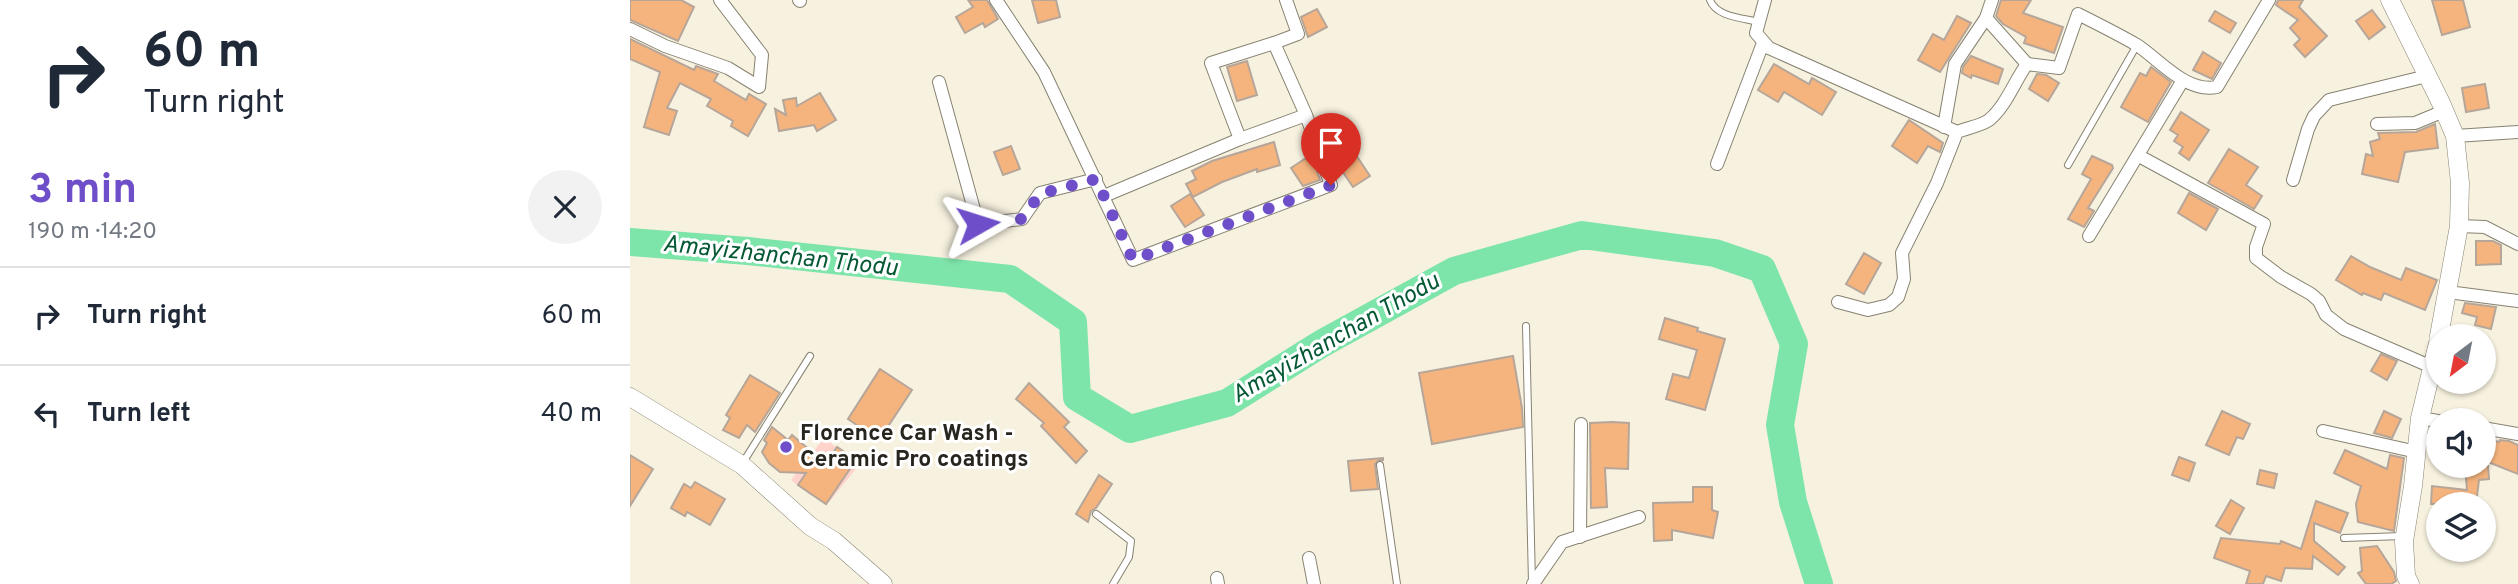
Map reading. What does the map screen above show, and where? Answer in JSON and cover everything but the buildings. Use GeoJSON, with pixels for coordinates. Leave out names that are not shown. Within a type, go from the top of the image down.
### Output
{"type":"FeatureCollection","features":[{"type":"Feature","properties":{"kind":"main road"},"geometry":{"type":"LineString","coordinates":[[2389,0],[2455,136],[2460,183],[2459,226],[2441,324]]}},
{"type":"Feature","properties":{"kind":"main road"},"geometry":{"type":"LineString","coordinates":[[630,397],[742,465],[810,526],[834,541],[883,584]]}},
{"type":"Feature","properties":{"kind":"main road"},"geometry":{"type":"LineString","coordinates":[[2410,584],[2406,576],[2405,536],[2417,452],[2426,427]]}},
{"type":"Feature","properties":{"kind":"street"},"geometry":{"type":"LineString","coordinates":[[630,29],[665,46],[728,68],[759,87],[762,55],[720,0]]}},
{"type":"Feature","properties":{"kind":"street"},"geometry":{"type":"LineString","coordinates":[[996,0],[1044,72],[1133,260],[1331,185],[1306,115],[1274,43]]}},
{"type":"Feature","properties":{"kind":"street"},"geometry":{"type":"LineString","coordinates":[[1240,139],[1211,63],[1298,34],[1286,0]]}},
{"type":"Feature","properties":{"kind":"street"},"geometry":{"type":"LineString","coordinates":[[1765,0],[1756,33],[1769,48],[1957,132],[1988,121],[2010,94],[2016,79],[2027,64]]}},
{"type":"Feature","properties":{"kind":"street"},"geometry":{"type":"LineString","coordinates":[[1944,127],[1955,64],[1986,18],[1992,0]]}},
{"type":"Feature","properties":{"kind":"street"},"geometry":{"type":"LineString","coordinates":[[1986,18],[2027,64],[2059,68],[2081,0]]}},
{"type":"Feature","properties":{"kind":"street"},"geometry":{"type":"LineString","coordinates":[[2078,14],[2137,45],[2183,80],[2205,89],[2217,87],[2269,0]]}},
{"type":"Feature","properties":{"kind":"street"},"geometry":{"type":"LineString","coordinates":[[1717,164],[1763,43]]}},
{"type":"Feature","properties":{"kind":"street"},"geometry":{"type":"LineString","coordinates":[[2293,180],[2308,129],[2314,116],[2329,100],[2427,76]]}},
{"type":"Feature","properties":{"kind":"street"},"geometry":{"type":"LineString","coordinates":[[2089,236],[2183,80]]}},
{"type":"Feature","properties":{"kind":"street"},"geometry":{"type":"LineString","coordinates":[[939,82],[978,224],[1022,219],[1040,194],[1096,179]]}},
{"type":"Feature","properties":{"kind":"street"},"geometry":{"type":"LineString","coordinates":[[2377,124],[2415,123],[2444,111]]}},
{"type":"Feature","properties":{"kind":"street"},"geometry":{"type":"LineString","coordinates":[[1104,196],[1240,139],[1306,115]]}},
{"type":"Feature","properties":{"kind":"street"},"geometry":{"type":"LineString","coordinates":[[1838,302],[1868,310],[1889,305],[1898,297],[1904,279],[1902,253],[1937,183],[1957,132]]}},
{"type":"Feature","properties":{"kind":"street"},"geometry":{"type":"LineString","coordinates":[[2455,136],[2518,132]]}},
{"type":"Feature","properties":{"kind":"street"},"geometry":{"type":"LineString","coordinates":[[2139,156],[2264,224],[2256,247],[2256,258],[2281,277],[2311,294],[2333,322],[2426,364]]}},
{"type":"Feature","properties":{"kind":"street"},"geometry":{"type":"LineString","coordinates":[[2459,226],[2485,227],[2518,244]]}},
{"type":"Feature","properties":{"kind":"street"},"geometry":{"type":"LineString","coordinates":[[2448,292],[2518,301]]}},
{"type":"Feature","properties":{"kind":"street"},"geometry":{"type":"LineString","coordinates":[[1580,537],[1581,424]]}},
{"type":"Feature","properties":{"kind":"street"},"geometry":{"type":"LineString","coordinates":[[2323,430],[2417,452]]}},
{"type":"Feature","properties":{"kind":"street"},"geometry":{"type":"LineString","coordinates":[[2496,430],[2518,434]]}},
{"type":"Feature","properties":{"kind":"street"},"geometry":{"type":"LineString","coordinates":[[1533,584],[1562,542],[1639,517]]}},
{"type":"Feature","properties":{"kind":"street"},"geometry":{"type":"LineString","coordinates":[[1309,558],[1314,584]]}},
{"type":"Feature","properties":{"kind":"lane"},"geometry":{"type":"LineString","coordinates":[[1710,0],[1713,8],[1720,12],[1759,22]]}},
{"type":"Feature","properties":{"kind":"lane"},"geometry":{"type":"LineString","coordinates":[[2068,166],[2137,45]]}},
{"type":"Feature","properties":{"kind":"lane"},"geometry":{"type":"LineString","coordinates":[[1526,326],[1533,584]]}},
{"type":"Feature","properties":{"kind":"lane"},"geometry":{"type":"LineString","coordinates":[[742,465],[810,356]]}},
{"type":"Feature","properties":{"kind":"lane"},"geometry":{"type":"LineString","coordinates":[[1380,465],[1397,584]]}},
{"type":"Feature","properties":{"kind":"lane"},"geometry":{"type":"LineString","coordinates":[[1096,514],[1132,541],[1129,557],[1113,584]]}},
{"type":"Feature","properties":{"kind":"lane"},"geometry":{"type":"LineString","coordinates":[[2344,538],[2405,536]]}},
{"type":"Feature","properties":{"kind":"shaded area"},"geometry":{"type":"Polygon","coordinates":[[[824,438],[859,465],[829,502],[810,495],[791,480],[824,438]]]}},
{"type":"Feature","properties":{"kind":"waterway","name":"Amayizhanchan Thodu"},"geometry":{"type":"LineString","coordinates":[[630,242],[748,251],[1010,279],[1073,322],[1077,397],[1130,429],[1227,403],[1321,344],[1454,271],[1582,235],[1715,253],[1762,269],[1794,344],[1780,425],[1793,502],[1819,584]]}},
{"type":"Feature","properties":{"kind":"place","name":"Florence Car Wash - Ceramic Pro coatings"},"geometry":{"type":"Point","coordinates":[786,447]}},
{"type":"Feature","properties":{"kind":"route"},"geometry":{"type":"LineString","coordinates":[[978,224],[1022,219],[1040,194],[1096,179],[1133,260],[1331,185]]}}]}
